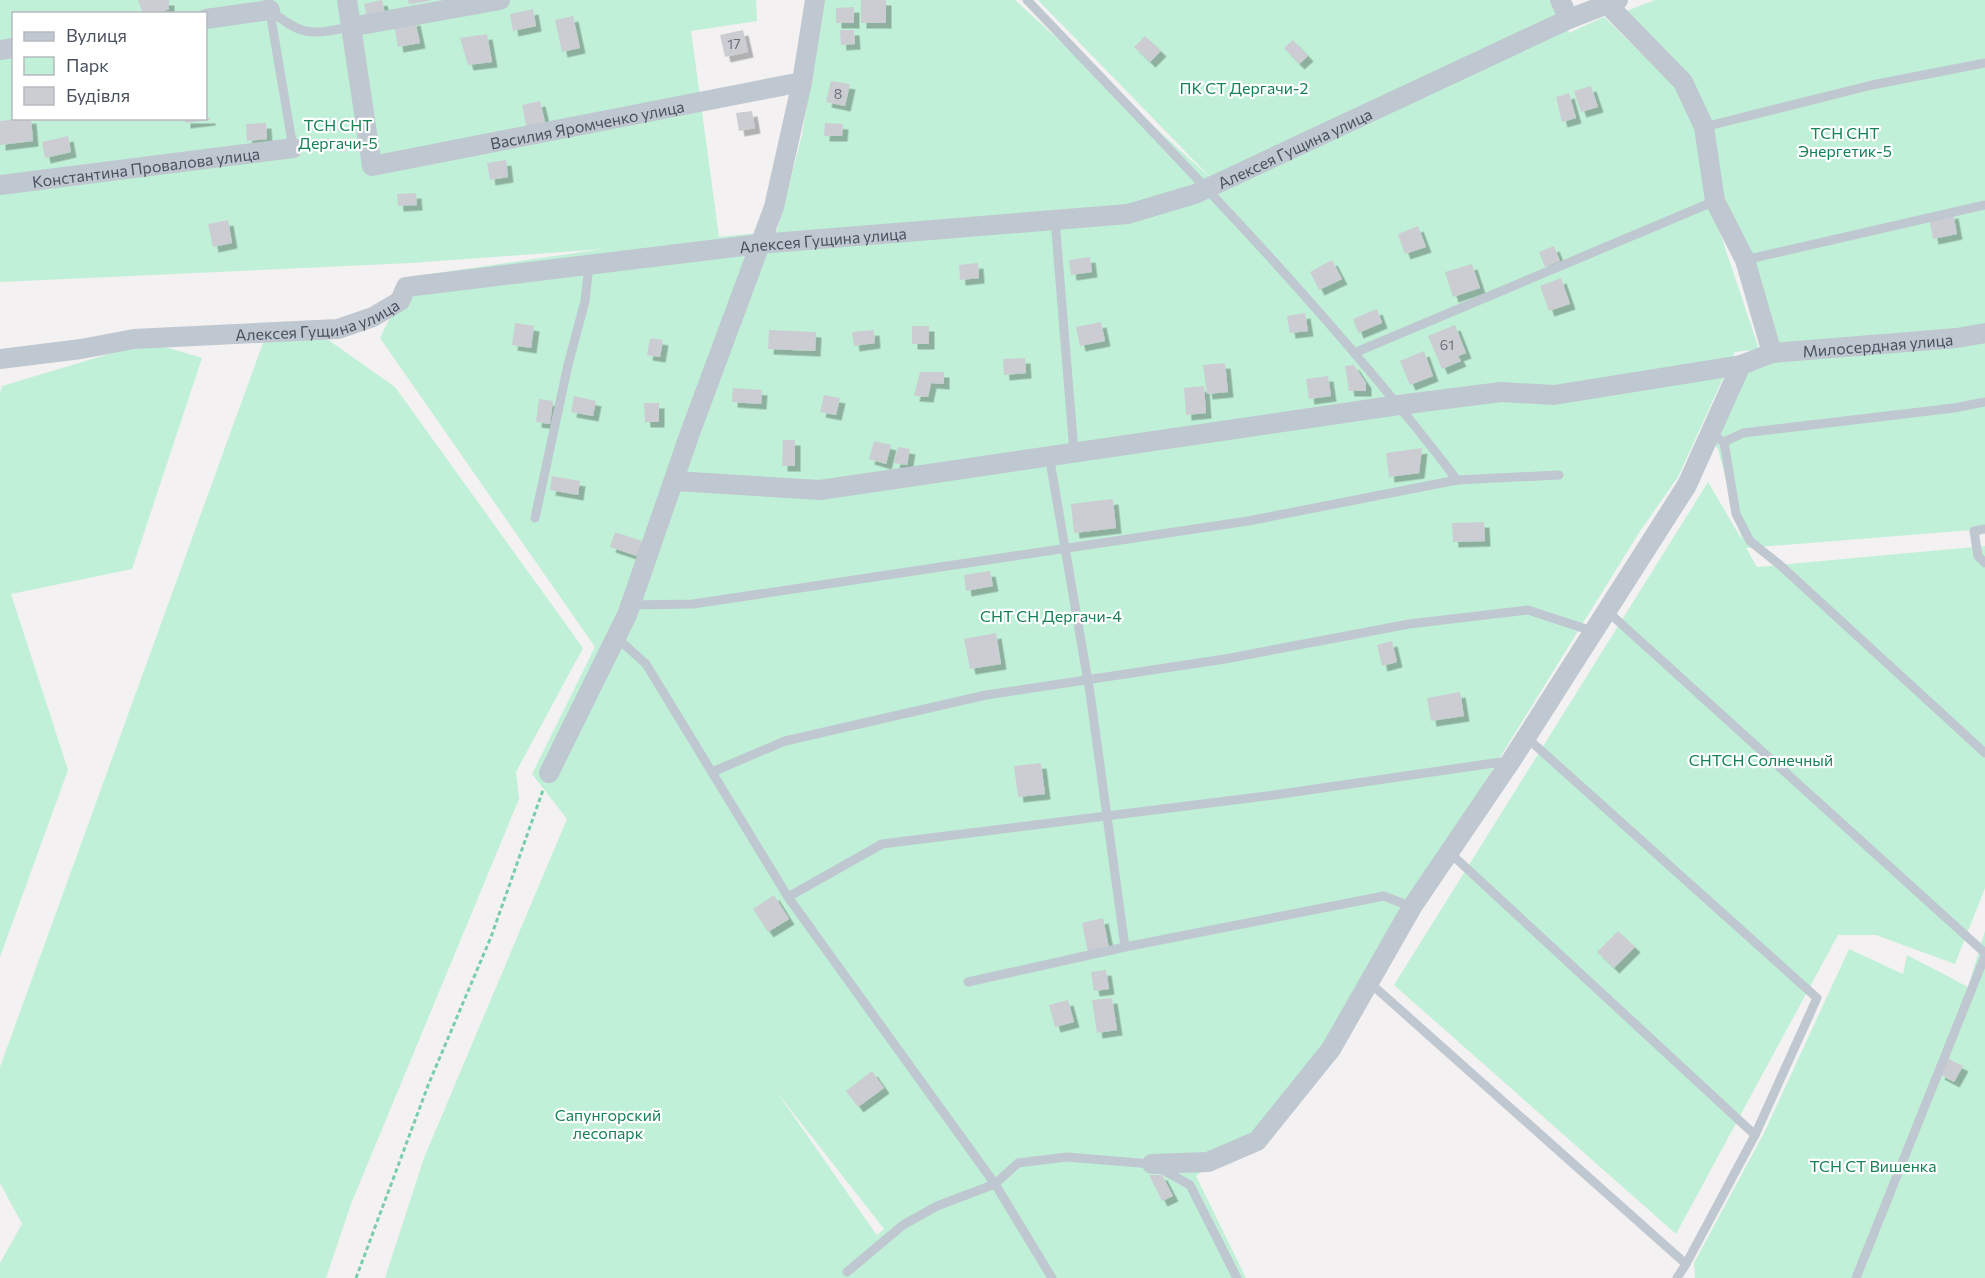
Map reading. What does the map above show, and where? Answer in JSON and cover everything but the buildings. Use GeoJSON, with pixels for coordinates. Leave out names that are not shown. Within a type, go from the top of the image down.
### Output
{"type":"FeatureCollection","features":[{"type":"Feature","properties":{"kind":"street"},"geometry":{"type":"LineString","coordinates":[[347,0],[350,27],[500,0]]}},
{"type":"Feature","properties":{"kind":"street"},"geometry":{"type":"LineString","coordinates":[[549,773],[631,605],[774,207],[802,82],[815,0]]}},
{"type":"Feature","properties":{"kind":"street"},"geometry":{"type":"LineString","coordinates":[[1560,0],[1569,19]]}},
{"type":"Feature","properties":{"kind":"street"},"geometry":{"type":"LineString","coordinates":[[1613,2],[1683,82],[1704,127],[1715,201],[1745,260],[1772,353]]}},
{"type":"Feature","properties":{"kind":"street","name":"Алексея Гущина улица"},"geometry":{"type":"LineString","coordinates":[[0,359],[81,349],[134,339],[338,329],[373,317],[400,301],[406,287],[760,244],[1128,213],[1207,189],[1569,19],[1613,2]]}},
{"type":"Feature","properties":{"kind":"street"},"geometry":{"type":"LineString","coordinates":[[207,19],[269,5]]}},
{"type":"Feature","properties":{"kind":"street","name":"Василия Яромченко улица"},"geometry":{"type":"LineString","coordinates":[[350,27],[372,166],[802,82]]}},
{"type":"Feature","properties":{"kind":"street","name":"Константина Провалова улица"},"geometry":{"type":"LineString","coordinates":[[0,185],[293,148]]}},
{"type":"Feature","properties":{"kind":"street","name":"Милосердная улица"},"geometry":{"type":"LineString","coordinates":[[674,481],[820,490],[1400,405],[1501,392],[1554,395],[1741,365],[1772,353],[1958,338],[1985,333]]}},
{"type":"Feature","properties":{"kind":"street"},"geometry":{"type":"LineString","coordinates":[[1152,1164],[1208,1162],[1257,1141],[1331,1049],[1412,907],[1511,761],[1716,438],[1741,365]]}},
{"type":"Feature","properties":{"kind":"lane"},"geometry":{"type":"LineString","coordinates":[[1027,0],[1207,189],[1354,353],[1400,405],[1456,480]]}},
{"type":"Feature","properties":{"kind":"lane"},"geometry":{"type":"LineString","coordinates":[[269,5],[288,24],[315,34],[350,27]]}},
{"type":"Feature","properties":{"kind":"lane"},"geometry":{"type":"LineString","coordinates":[[269,5],[293,148]]}},
{"type":"Feature","properties":{"kind":"lane"},"geometry":{"type":"LineString","coordinates":[[1704,127],[1872,85],[1985,63]]}},
{"type":"Feature","properties":{"kind":"lane"},"geometry":{"type":"LineString","coordinates":[[1354,353],[1715,201]]}},
{"type":"Feature","properties":{"kind":"lane"},"geometry":{"type":"LineString","coordinates":[[1745,260],[1985,205]]}},
{"type":"Feature","properties":{"kind":"lane"},"geometry":{"type":"LineString","coordinates":[[1055,220],[1074,452]]}},
{"type":"Feature","properties":{"kind":"lane"},"geometry":{"type":"LineString","coordinates":[[535,518],[568,365],[585,301],[590,265]]}},
{"type":"Feature","properties":{"kind":"lane"},"geometry":{"type":"LineString","coordinates":[[1985,402],[1954,408],[1716,438],[1736,514],[1750,542],[1780,565],[1985,753]]}},
{"type":"Feature","properties":{"kind":"lane"},"geometry":{"type":"LineString","coordinates":[[1049,455],[1067,548],[1088,681],[1125,947]]}},
{"type":"Feature","properties":{"kind":"lane"},"geometry":{"type":"LineString","coordinates":[[631,605],[693,604],[1248,521],[1456,480],[1558,475]]}},
{"type":"Feature","properties":{"kind":"lane"},"geometry":{"type":"LineString","coordinates":[[1985,529],[1974,531],[1978,556],[1985,563]]}},
{"type":"Feature","properties":{"kind":"lane"},"geometry":{"type":"LineString","coordinates":[[712,772],[784,741],[986,695],[1225,659],[1409,624],[1528,610],[1592,631]]}},
{"type":"Feature","properties":{"kind":"lane"},"geometry":{"type":"LineString","coordinates":[[1606,610],[1985,955],[1856,1278]]}},
{"type":"Feature","properties":{"kind":"lane"},"geometry":{"type":"LineString","coordinates":[[616,637],[646,664],[789,897],[995,1184],[1052,1278]]}},
{"type":"Feature","properties":{"kind":"lane"},"geometry":{"type":"LineString","coordinates":[[1526,737],[1817,998],[1755,1135],[1677,1278]]}},
{"type":"Feature","properties":{"kind":"lane"},"geometry":{"type":"LineString","coordinates":[[789,897],[882,844],[1107,817],[1511,761]]}},
{"type":"Feature","properties":{"kind":"lane"},"geometry":{"type":"LineString","coordinates":[[1449,852],[1755,1135]]}},
{"type":"Feature","properties":{"kind":"lane"},"geometry":{"type":"LineString","coordinates":[[968,982],[1125,947],[1384,896],[1412,907]]}},
{"type":"Feature","properties":{"kind":"lane"},"geometry":{"type":"LineString","coordinates":[[1369,982],[1686,1264]]}},
{"type":"Feature","properties":{"kind":"lane"},"geometry":{"type":"LineString","coordinates":[[847,1272],[903,1226],[937,1206],[995,1184],[1018,1163],[1067,1157],[1152,1164],[1190,1185],[1237,1278]]}},
{"type":"Feature","properties":{"kind":"path"},"geometry":{"type":"LineString","coordinates":[[356,1278],[429,1083],[491,937],[549,773]]}},
{"type":"Feature","properties":{"kind":"green space"},"geometry":{"type":"Polygon","coordinates":[[[0,0],[756,0],[757,21],[691,31],[719,237],[777,231],[802,135],[823,0],[1015,0],[1214,181],[1038,0],[1554,0],[1569,33],[1604,17],[1674,86],[1676,83],[1611,17],[1655,0],[1985,0],[1985,529],[1746,548],[1757,567],[1985,546],[1985,888],[1955,964],[1876,935],[1838,935],[1676,1234],[1394,985],[1708,482],[1742,540],[1718,449],[1702,432],[1763,350],[1733,254],[1715,218],[1759,349],[1735,352],[1678,477],[1640,531],[1322,1045],[1253,1131],[1196,1176],[1246,1278],[385,1278],[424,1158],[567,819],[532,774],[595,647],[380,338],[410,277],[603,249],[411,263],[0,282],[0,0]],[[776,1091],[876,1234],[884,1229],[776,1091]]]}},
{"type":"Feature","properties":{"kind":"green space"},"geometry":{"type":"Polygon","coordinates":[[[317,332],[395,387],[583,648],[516,772],[519,799],[351,1204],[326,1278],[0,1278],[0,1263],[22,1224],[0,1183],[0,1067],[263,343],[317,332]]]}},
{"type":"Feature","properties":{"kind":"green space"},"geometry":{"type":"Polygon","coordinates":[[[149,342],[202,358],[132,569],[11,594],[68,770],[0,957],[0,393],[2,386],[149,342]]]}},
{"type":"Feature","properties":{"kind":"green space","name":"ТСН СТ Вишенка"},"geometry":{"type":"Polygon","coordinates":[[[1985,931],[1985,1278],[1695,1278],[1694,1263],[1764,1133],[1849,949],[1903,974],[1907,955],[1968,987],[1985,931]]]}},
{"type":"Feature","properties":{"kind":"park label","name":"ПК СТ Дергачи-2"},"geometry":{"type":"Point","coordinates":[1244,87]}},
{"type":"Feature","properties":{"kind":"park label","name":"ТСН СНТ Дергачи-5"},"geometry":{"type":"Point","coordinates":[338,133]}},
{"type":"Feature","properties":{"kind":"park label","name":"ТСН СНТ Энергетик-5"},"geometry":{"type":"Point","coordinates":[1845,141]}},
{"type":"Feature","properties":{"kind":"park label","name":"СНТ СН Дергачи-4"},"geometry":{"type":"Point","coordinates":[1051,615]}},
{"type":"Feature","properties":{"kind":"park label","name":"СНТСН Солнечный"},"geometry":{"type":"Point","coordinates":[1761,759]}},
{"type":"Feature","properties":{"kind":"park label","name":"Сапунгорский лесопарк"},"geometry":{"type":"Point","coordinates":[608,1123]}}]}
